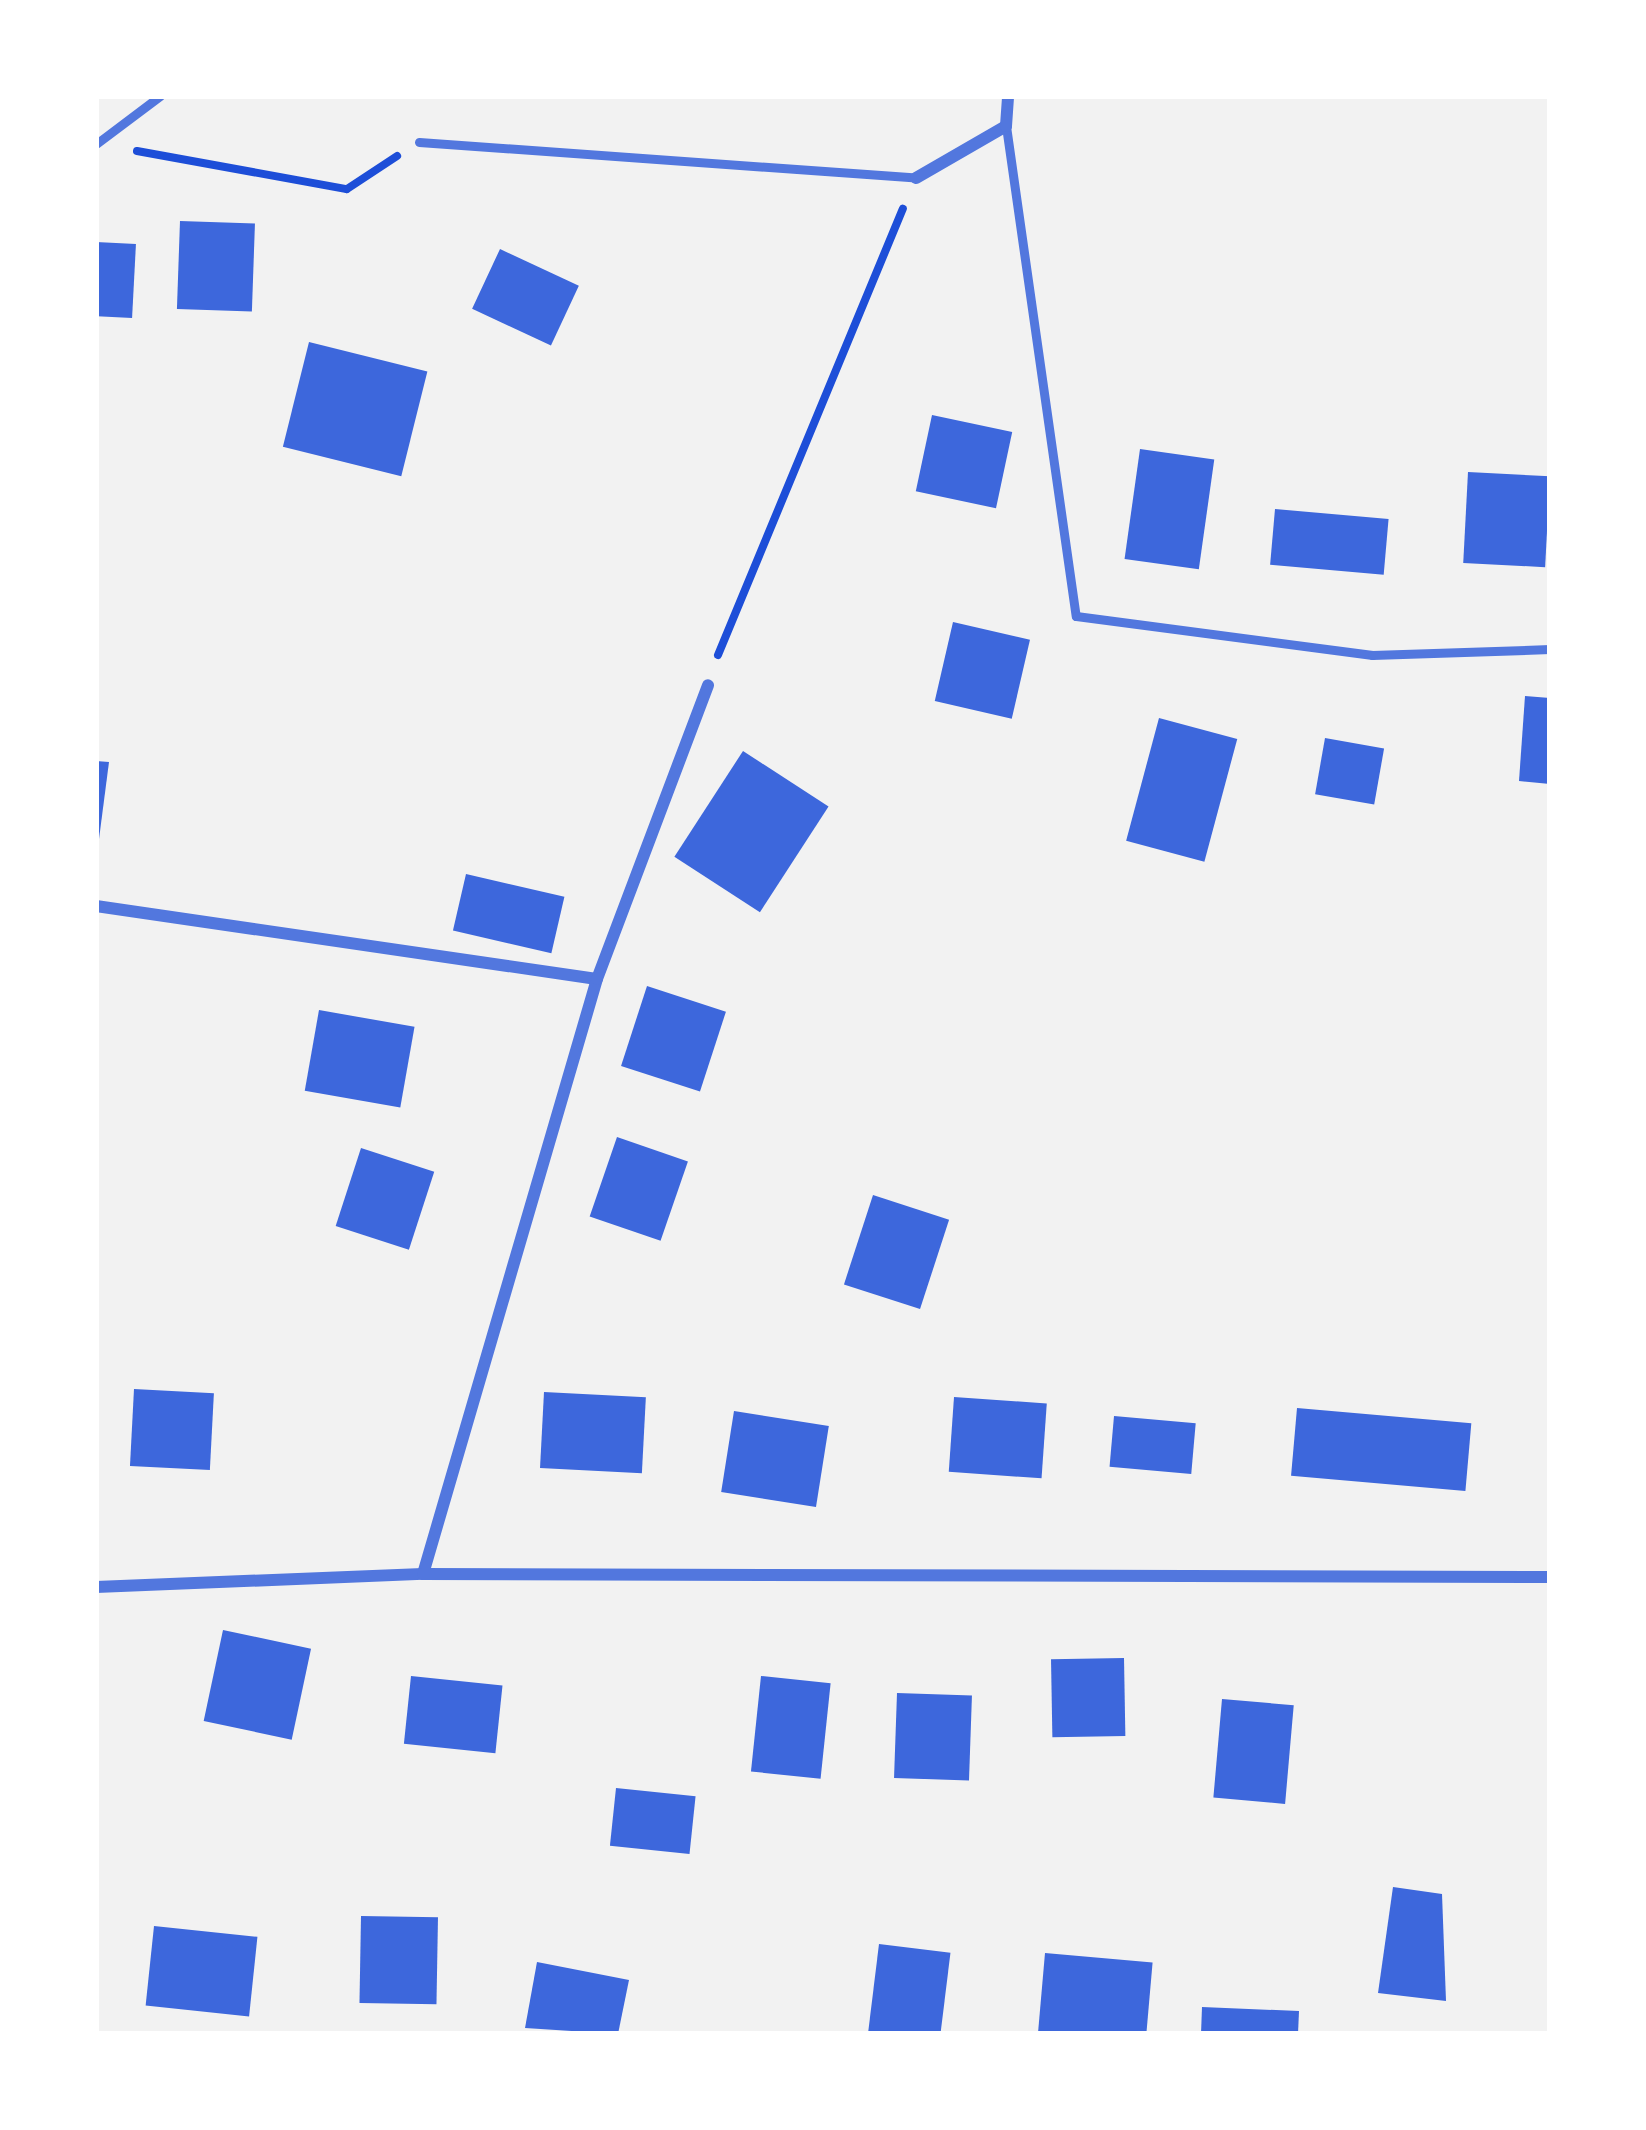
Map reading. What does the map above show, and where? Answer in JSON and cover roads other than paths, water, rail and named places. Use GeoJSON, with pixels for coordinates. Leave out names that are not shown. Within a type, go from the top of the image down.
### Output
{"type":"FeatureCollection","features":[{"type":"Feature","properties":{"kind":"street"},"geometry":{"type":"LineString","coordinates":[[916,178],[1006,126],[1008,96]]}},
{"type":"Feature","properties":{"kind":"street"},"geometry":{"type":"LineString","coordinates":[[423,1574],[597,979],[708,685]]}},
{"type":"Feature","properties":{"kind":"street"},"geometry":{"type":"LineString","coordinates":[[96,906],[597,979]]}},
{"type":"Feature","properties":{"kind":"street"},"geometry":{"type":"LineString","coordinates":[[96,1587],[423,1574],[1550,1577]]}},
{"type":"Feature","properties":{"kind":"lane"},"geometry":{"type":"LineString","coordinates":[[99,144],[160,96]]}},
{"type":"Feature","properties":{"kind":"lane"},"geometry":{"type":"LineString","coordinates":[[1006,126],[1076,616],[1372,655],[1550,649]]}},
{"type":"Feature","properties":{"kind":"lane"},"geometry":{"type":"LineString","coordinates":[[418,142],[916,178]]}}]}
